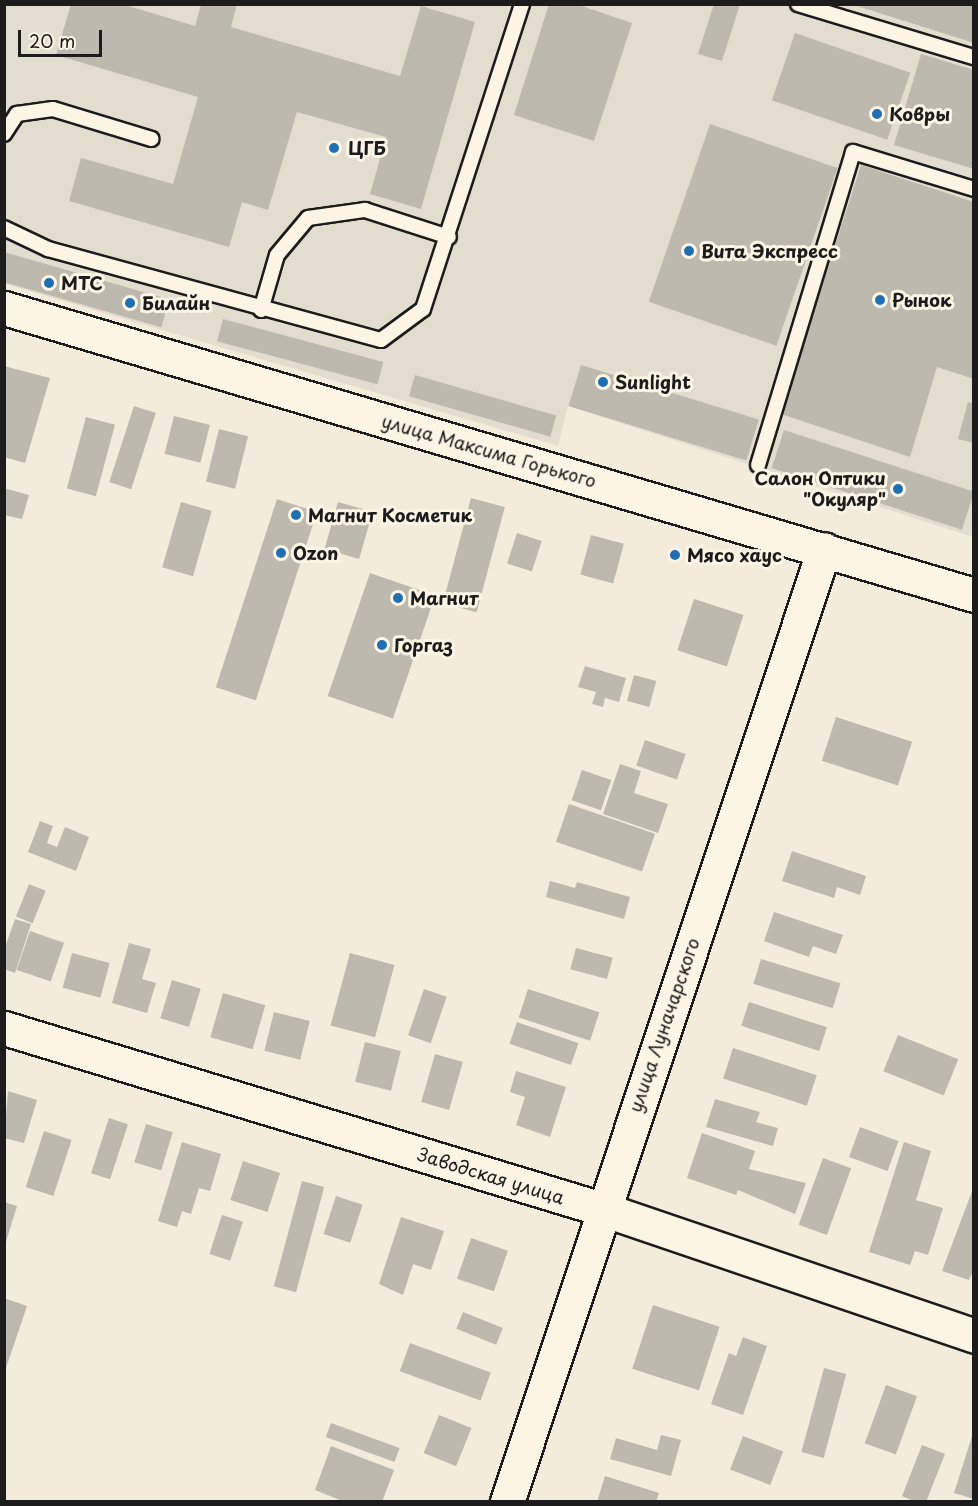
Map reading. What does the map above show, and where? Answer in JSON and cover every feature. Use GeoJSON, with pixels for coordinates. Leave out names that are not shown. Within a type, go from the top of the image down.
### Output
{"type":"FeatureCollection","features":[{"type":"Feature","properties":{"kind":"main road","name":"улица Максима Горького"},"geometry":{"type":"LineString","coordinates":[[4,308],[974,595]]}},
{"type":"Feature","properties":{"kind":"main road","name":"улица Луначарского"},"geometry":{"type":"LineString","coordinates":[[507,1502],[602,1209],[824,549]]}},
{"type":"Feature","properties":{"kind":"main road","name":"Заводская улица"},"geometry":{"type":"LineString","coordinates":[[4,1028],[602,1209],[974,1336]]}},
{"type":"Feature","properties":{"kind":"lane"},"geometry":{"type":"LineString","coordinates":[[4,228],[48,249],[261,310],[381,340],[423,309],[449,237],[522,4]]}},
{"type":"Feature","properties":{"kind":"lane"},"geometry":{"type":"LineString","coordinates":[[798,4],[974,57]]}},
{"type":"Feature","properties":{"kind":"lane"},"geometry":{"type":"LineString","coordinates":[[4,134],[17,114],[53,109],[152,139]]}},
{"type":"Feature","properties":{"kind":"lane"},"geometry":{"type":"LineString","coordinates":[[758,465],[854,152],[974,189]]}},
{"type":"Feature","properties":{"kind":"lane"},"geometry":{"type":"LineString","coordinates":[[261,310],[277,255],[308,218],[365,210],[449,237]]}},
{"type":"Feature","properties":{"kind":"shaded area"},"geometry":{"type":"Polygon","coordinates":[[[4,5],[973,5],[973,537],[568,406],[558,446],[5,284],[4,5]]]}},
{"type":"Feature","properties":{"kind":"building"},"geometry":{"type":"Polygon","coordinates":[[[71,4],[122,4],[195,26],[201,4],[237,4],[231,27],[400,76],[421,6],[475,22],[421,209],[370,194],[386,137],[297,112],[268,210],[242,202],[229,247],[69,201],[81,158],[173,184],[198,97],[56,55],[71,4]]]}},
{"type":"Feature","properties":{"kind":"building"},"geometry":{"type":"Polygon","coordinates":[[[549,4],[576,4],[632,23],[594,141],[514,115],[549,4]]]}},
{"type":"Feature","properties":{"kind":"building"},"geometry":{"type":"Polygon","coordinates":[[[714,4],[740,4],[722,61],[698,54],[714,4]]]}},
{"type":"Feature","properties":{"kind":"building"},"geometry":{"type":"Polygon","coordinates":[[[974,4],[974,43],[854,5],[974,4]]]}},
{"type":"Feature","properties":{"kind":"building"},"geometry":{"type":"Polygon","coordinates":[[[795,33],[910,73],[887,140],[772,100],[795,33]]]}},
{"type":"Feature","properties":{"kind":"building"},"geometry":{"type":"Polygon","coordinates":[[[921,54],[974,70],[974,169],[894,145],[921,54]]]}},
{"type":"Feature","properties":{"kind":"building"},"geometry":{"type":"Polygon","coordinates":[[[710,124],[838,168],[776,346],[649,302],[710,124]]]}},
{"type":"Feature","properties":{"kind":"building"},"geometry":{"type":"Polygon","coordinates":[[[861,165],[974,202],[974,379],[937,367],[910,457],[781,414],[861,165]]]}},
{"type":"Feature","properties":{"kind":"building"},"geometry":{"type":"Polygon","coordinates":[[[4,252],[169,299],[161,327],[4,282],[4,252]]]}},
{"type":"Feature","properties":{"kind":"building"},"geometry":{"type":"Polygon","coordinates":[[[223,319],[383,362],[377,384],[217,341],[223,319]]]}},
{"type":"Feature","properties":{"kind":"building"},"geometry":{"type":"Polygon","coordinates":[[[581,365],[759,419],[746,461],[568,406],[581,365]]]}},
{"type":"Feature","properties":{"kind":"building"},"geometry":{"type":"Polygon","coordinates":[[[4,366],[50,378],[25,463],[4,457],[4,366]]]}},
{"type":"Feature","properties":{"kind":"building"},"geometry":{"type":"Polygon","coordinates":[[[415,375],[556,416],[550,437],[409,396],[415,375]]]}},
{"type":"Feature","properties":{"kind":"building"},"geometry":{"type":"Polygon","coordinates":[[[968,402],[974,404],[974,443],[958,439],[968,402]]]}},
{"type":"Feature","properties":{"kind":"building"},"geometry":{"type":"Polygon","coordinates":[[[134,406],[156,413],[131,489],[109,482],[134,406]]]}},
{"type":"Feature","properties":{"kind":"building"},"geometry":{"type":"Polygon","coordinates":[[[174,416],[210,425],[200,463],[165,454],[174,416]]]}},
{"type":"Feature","properties":{"kind":"building"},"geometry":{"type":"Polygon","coordinates":[[[86,417],[115,425],[96,496],[67,488],[86,417]]]}},
{"type":"Feature","properties":{"kind":"building"},"geometry":{"type":"Polygon","coordinates":[[[219,429],[248,436],[235,489],[206,481],[219,429]]]}},
{"type":"Feature","properties":{"kind":"building"},"geometry":{"type":"Polygon","coordinates":[[[784,430],[974,492],[962,530],[772,468],[784,430]]]}},
{"type":"Feature","properties":{"kind":"building"},"geometry":{"type":"Polygon","coordinates":[[[4,488],[29,495],[22,519],[4,515],[4,488]]]}},
{"type":"Feature","properties":{"kind":"building"},"geometry":{"type":"Polygon","coordinates":[[[471,498],[505,507],[477,612],[443,603],[471,498]]]}},
{"type":"Feature","properties":{"kind":"building"},"geometry":{"type":"Polygon","coordinates":[[[277,499],[317,512],[256,700],[216,687],[277,499]]]}},
{"type":"Feature","properties":{"kind":"building"},"geometry":{"type":"Polygon","coordinates":[[[181,502],[212,511],[193,576],[162,567],[181,502]]]}},
{"type":"Feature","properties":{"kind":"building"},"geometry":{"type":"Polygon","coordinates":[[[338,502],[373,512],[359,559],[324,549],[338,502]]]}},
{"type":"Feature","properties":{"kind":"building"},"geometry":{"type":"Polygon","coordinates":[[[517,533],[542,541],[532,571],[507,563],[517,533]]]}},
{"type":"Feature","properties":{"kind":"building"},"geometry":{"type":"Polygon","coordinates":[[[591,535],[624,544],[613,583],[580,575],[591,535]]]}},
{"type":"Feature","properties":{"kind":"building","name":"Горгаз"},"geometry":{"type":"Polygon","coordinates":[[[370,573],[435,595],[393,718],[328,696],[370,573]]]}},
{"type":"Feature","properties":{"kind":"building"},"geometry":{"type":"Polygon","coordinates":[[[694,599],[743,615],[727,666],[677,650],[694,599]]]}},
{"type":"Feature","properties":{"kind":"building"},"geometry":{"type":"Polygon","coordinates":[[[585,666],[626,678],[619,702],[605,698],[603,707],[592,704],[596,692],[578,687],[585,666]]]}},
{"type":"Feature","properties":{"kind":"building"},"geometry":{"type":"Polygon","coordinates":[[[634,675],[656,681],[649,707],[627,701],[634,675]]]}},
{"type":"Feature","properties":{"kind":"building"},"geometry":{"type":"Polygon","coordinates":[[[836,717],[912,742],[898,785],[822,761],[836,717]]]}},
{"type":"Feature","properties":{"kind":"building"},"geometry":{"type":"Polygon","coordinates":[[[645,740],[686,754],[677,780],[636,766],[645,740]]]}},
{"type":"Feature","properties":{"kind":"building"},"geometry":{"type":"Polygon","coordinates":[[[620,764],[641,771],[634,793],[668,804],[658,833],[603,814],[620,764]]]}},
{"type":"Feature","properties":{"kind":"building"},"geometry":{"type":"Polygon","coordinates":[[[582,770],[611,780],[601,810],[572,800],[582,770]]]}},
{"type":"Feature","properties":{"kind":"building"},"geometry":{"type":"Polygon","coordinates":[[[569,804],[655,834],[642,871],[556,842],[569,804]]]}},
{"type":"Feature","properties":{"kind":"building"},"geometry":{"type":"Polygon","coordinates":[[[40,821],[53,826],[47,843],[57,847],[65,827],[89,837],[76,871],[28,852],[40,821]]]}},
{"type":"Feature","properties":{"kind":"building"},"geometry":{"type":"Polygon","coordinates":[[[792,851],[866,876],[860,895],[837,887],[834,898],[782,881],[792,851]]]}},
{"type":"Feature","properties":{"kind":"building"},"geometry":{"type":"Polygon","coordinates":[[[550,881],[575,888],[577,882],[630,897],[624,919],[546,897],[550,881]]]}},
{"type":"Feature","properties":{"kind":"building"},"geometry":{"type":"Polygon","coordinates":[[[29,884],[46,891],[33,923],[16,916],[29,884]]]}},
{"type":"Feature","properties":{"kind":"building"},"geometry":{"type":"Polygon","coordinates":[[[774,912],[843,935],[836,954],[813,946],[809,957],[764,941],[774,912]]]}},
{"type":"Feature","properties":{"kind":"building"},"geometry":{"type":"Polygon","coordinates":[[[15,919],[31,924],[15,973],[4,969],[4,950],[15,919]]]}},
{"type":"Feature","properties":{"kind":"building"},"geometry":{"type":"Polygon","coordinates":[[[30,931],[64,943],[51,981],[17,970],[30,931]]]}},
{"type":"Feature","properties":{"kind":"building"},"geometry":{"type":"Polygon","coordinates":[[[129,943],[151,949],[142,979],[156,983],[147,1013],[112,1003],[129,943]]]}},
{"type":"Feature","properties":{"kind":"building"},"geometry":{"type":"Polygon","coordinates":[[[576,948],[613,958],[607,979],[570,969],[576,948]]]}},
{"type":"Feature","properties":{"kind":"building"},"geometry":{"type":"Polygon","coordinates":[[[72,953],[110,963],[100,998],[63,988],[72,953]]]}},
{"type":"Feature","properties":{"kind":"building"},"geometry":{"type":"Polygon","coordinates":[[[350,953],[394,965],[375,1037],[331,1025],[350,953]]]}},
{"type":"Feature","properties":{"kind":"building"},"geometry":{"type":"Polygon","coordinates":[[[761,959],[840,983],[833,1008],[753,984],[761,959]]]}},
{"type":"Feature","properties":{"kind":"building"},"geometry":{"type":"Polygon","coordinates":[[[172,980],[201,989],[189,1027],[160,1018],[172,980]]]}},
{"type":"Feature","properties":{"kind":"building"},"geometry":{"type":"Polygon","coordinates":[[[424,989],[447,997],[431,1043],[408,1035],[424,989]]]}},
{"type":"Feature","properties":{"kind":"building"},"geometry":{"type":"Polygon","coordinates":[[[528,989],[599,1012],[590,1041],[519,1018],[528,989]]]}},
{"type":"Feature","properties":{"kind":"building"},"geometry":{"type":"Polygon","coordinates":[[[223,993],[265,1005],[253,1049],[210,1037],[223,993]]]}},
{"type":"Feature","properties":{"kind":"building"},"geometry":{"type":"Polygon","coordinates":[[[749,1002],[827,1027],[819,1051],[741,1026],[749,1002]]]}},
{"type":"Feature","properties":{"kind":"building"},"geometry":{"type":"Polygon","coordinates":[[[274,1012],[310,1021],[300,1060],[264,1051],[274,1012]]]}},
{"type":"Feature","properties":{"kind":"building"},"geometry":{"type":"Polygon","coordinates":[[[517,1022],[578,1043],[571,1065],[510,1044],[517,1022]]]}},
{"type":"Feature","properties":{"kind":"building"},"geometry":{"type":"Polygon","coordinates":[[[898,1035],[958,1059],[944,1096],[883,1071],[898,1035]]]}},
{"type":"Feature","properties":{"kind":"building"},"geometry":{"type":"Polygon","coordinates":[[[365,1042],[401,1051],[391,1091],[355,1082],[365,1042]]]}},
{"type":"Feature","properties":{"kind":"building"},"geometry":{"type":"Polygon","coordinates":[[[733,1048],[817,1075],[807,1106],[723,1078],[733,1048]]]}},
{"type":"Feature","properties":{"kind":"building"},"geometry":{"type":"Polygon","coordinates":[[[435,1054],[463,1062],[449,1110],[421,1102],[435,1054]]]}},
{"type":"Feature","properties":{"kind":"building"},"geometry":{"type":"Polygon","coordinates":[[[516,1071],[566,1087],[550,1137],[516,1125],[525,1097],[510,1092],[516,1071]]]}},
{"type":"Feature","properties":{"kind":"building"},"geometry":{"type":"Polygon","coordinates":[[[8,1091],[37,1100],[24,1143],[4,1138],[8,1091]]]}},
{"type":"Feature","properties":{"kind":"building"},"geometry":{"type":"Polygon","coordinates":[[[715,1099],[760,1112],[756,1122],[778,1128],[773,1146],[706,1127],[715,1099]]]}},
{"type":"Feature","properties":{"kind":"building"},"geometry":{"type":"Polygon","coordinates":[[[109,1118],[128,1124],[110,1179],[91,1173],[109,1118]]]}},
{"type":"Feature","properties":{"kind":"building"},"geometry":{"type":"Polygon","coordinates":[[[146,1124],[173,1132],[161,1170],[134,1162],[146,1124]]]}},
{"type":"Feature","properties":{"kind":"building"},"geometry":{"type":"Polygon","coordinates":[[[860,1127],[899,1141],[888,1171],[849,1157],[860,1127]]]}},
{"type":"Feature","properties":{"kind":"building"},"geometry":{"type":"Polygon","coordinates":[[[44,1131],[72,1140],[53,1196],[26,1187],[44,1131]]]}},
{"type":"Feature","properties":{"kind":"building"},"geometry":{"type":"Polygon","coordinates":[[[702,1133],[755,1151],[749,1169],[806,1183],[795,1214],[738,1190],[736,1195],[687,1178],[702,1133]]]}},
{"type":"Feature","properties":{"kind":"building"},"geometry":{"type":"Polygon","coordinates":[[[182,1142],[221,1154],[210,1191],[199,1188],[191,1214],[182,1211],[177,1227],[158,1221],[182,1142]]]}},
{"type":"Feature","properties":{"kind":"building"},"geometry":{"type":"Polygon","coordinates":[[[904,1142],[931,1151],[916,1200],[943,1208],[928,1255],[915,1251],[910,1265],[869,1252],[904,1142]]]}},
{"type":"Feature","properties":{"kind":"building"},"geometry":{"type":"Polygon","coordinates":[[[823,1158],[851,1168],[827,1235],[799,1225],[823,1158]]]}},
{"type":"Feature","properties":{"kind":"building"},"geometry":{"type":"Polygon","coordinates":[[[243,1161],[280,1173],[267,1212],[230,1200],[243,1161]]]}},
{"type":"Feature","properties":{"kind":"building"},"geometry":{"type":"Polygon","coordinates":[[[302,1181],[324,1187],[296,1292],[274,1286],[302,1181]]]}},
{"type":"Feature","properties":{"kind":"building"},"geometry":{"type":"Polygon","coordinates":[[[974,1186],[974,1269],[969,1280],[942,1271],[974,1186]]]}},
{"type":"Feature","properties":{"kind":"building"},"geometry":{"type":"Polygon","coordinates":[[[336,1196],[363,1205],[350,1243],[324,1234],[336,1196]]]}},
{"type":"Feature","properties":{"kind":"building"},"geometry":{"type":"Polygon","coordinates":[[[4,1202],[17,1206],[5,1245],[4,1245],[4,1202]]]}},
{"type":"Feature","properties":{"kind":"building"},"geometry":{"type":"Polygon","coordinates":[[[222,1215],[243,1222],[230,1261],[209,1254],[222,1215]]]}},
{"type":"Feature","properties":{"kind":"building"},"geometry":{"type":"Polygon","coordinates":[[[401,1217],[444,1231],[431,1270],[413,1264],[403,1295],[379,1284],[401,1217]]]}},
{"type":"Feature","properties":{"kind":"building"},"geometry":{"type":"Polygon","coordinates":[[[471,1238],[508,1251],[494,1291],[457,1279],[471,1238]]]}},
{"type":"Feature","properties":{"kind":"building"},"geometry":{"type":"Polygon","coordinates":[[[4,1298],[27,1306],[5,1371],[4,1371],[4,1298]]]}},
{"type":"Feature","properties":{"kind":"building"},"geometry":{"type":"Polygon","coordinates":[[[653,1305],[720,1327],[699,1390],[632,1369],[653,1305]]]}},
{"type":"Feature","properties":{"kind":"building"},"geometry":{"type":"Polygon","coordinates":[[[463,1312],[503,1328],[496,1345],[456,1329],[463,1312]]]}},
{"type":"Feature","properties":{"kind":"building"},"geometry":{"type":"Polygon","coordinates":[[[743,1337],[767,1346],[743,1415],[711,1404],[729,1353],[736,1356],[743,1337]]]}},
{"type":"Feature","properties":{"kind":"building"},"geometry":{"type":"Polygon","coordinates":[[[410,1343],[491,1372],[481,1401],[400,1371],[410,1343]]]}},
{"type":"Feature","properties":{"kind":"building"},"geometry":{"type":"Polygon","coordinates":[[[824,1368],[846,1374],[824,1458],[801,1452],[824,1368]]]}},
{"type":"Feature","properties":{"kind":"building"},"geometry":{"type":"Polygon","coordinates":[[[886,1385],[917,1396],[896,1455],[865,1443],[886,1385]]]}},
{"type":"Feature","properties":{"kind":"building"},"geometry":{"type":"Polygon","coordinates":[[[439,1415],[471,1428],[456,1466],[424,1453],[439,1415]]]}},
{"type":"Feature","properties":{"kind":"building"},"geometry":{"type":"Polygon","coordinates":[[[331,1423],[400,1448],[394,1462],[326,1437],[331,1423]]]}},
{"type":"Feature","properties":{"kind":"building"},"geometry":{"type":"Polygon","coordinates":[[[974,1430],[974,1499],[954,1493],[974,1430]]]}},
{"type":"Feature","properties":{"kind":"building"},"geometry":{"type":"Polygon","coordinates":[[[661,1435],[681,1440],[671,1476],[610,1459],[616,1438],[657,1450],[661,1435]]]}},
{"type":"Feature","properties":{"kind":"building"},"geometry":{"type":"Polygon","coordinates":[[[743,1436],[783,1451],[770,1485],[730,1470],[743,1436]]]}},
{"type":"Feature","properties":{"kind":"building"},"geometry":{"type":"Polygon","coordinates":[[[922,1445],[945,1454],[926,1502],[916,1502],[902,1496],[922,1445]]]}},
{"type":"Feature","properties":{"kind":"building"},"geometry":{"type":"Polygon","coordinates":[[[331,1446],[394,1470],[382,1502],[345,1502],[315,1490],[331,1446]]]}},
{"type":"Feature","properties":{"kind":"building"},"geometry":{"type":"Polygon","coordinates":[[[605,1476],[659,1493],[656,1502],[597,1502],[605,1476]]]}},
{"type":"Feature","properties":{"kind":"place","name":"Ковры"},"geometry":{"type":"Point","coordinates":[877,114]}},
{"type":"Feature","properties":{"kind":"place","name":"ЦГБ"},"geometry":{"type":"Point","coordinates":[334,148]}},
{"type":"Feature","properties":{"kind":"place","name":"Вита Экспресс"},"geometry":{"type":"Point","coordinates":[689,251]}},
{"type":"Feature","properties":{"kind":"place","name":"МТС"},"geometry":{"type":"Point","coordinates":[49,283]}},
{"type":"Feature","properties":{"kind":"place","name":"Рынок"},"geometry":{"type":"Point","coordinates":[880,300]}},
{"type":"Feature","properties":{"kind":"place","name":"Билайн"},"geometry":{"type":"Point","coordinates":[130,303]}},
{"type":"Feature","properties":{"kind":"place","name":"Sunlight"},"geometry":{"type":"Point","coordinates":[603,382]}},
{"type":"Feature","properties":{"kind":"place","name":"Салон Оптики \"Окуляр\""},"geometry":{"type":"Point","coordinates":[898,489]}},
{"type":"Feature","properties":{"kind":"place","name":"Магнит Косметик"},"geometry":{"type":"Point","coordinates":[296,515]}},
{"type":"Feature","properties":{"kind":"place","name":"Ozon"},"geometry":{"type":"Point","coordinates":[281,553]}},
{"type":"Feature","properties":{"kind":"place","name":"Мясо хаус"},"geometry":{"type":"Point","coordinates":[675,555]}},
{"type":"Feature","properties":{"kind":"place","name":"Магнит"},"geometry":{"type":"Point","coordinates":[398,598]}},
{"type":"Feature","properties":{"kind":"place","name":"Горгаз"},"geometry":{"type":"Point","coordinates":[382,645]}}]}
